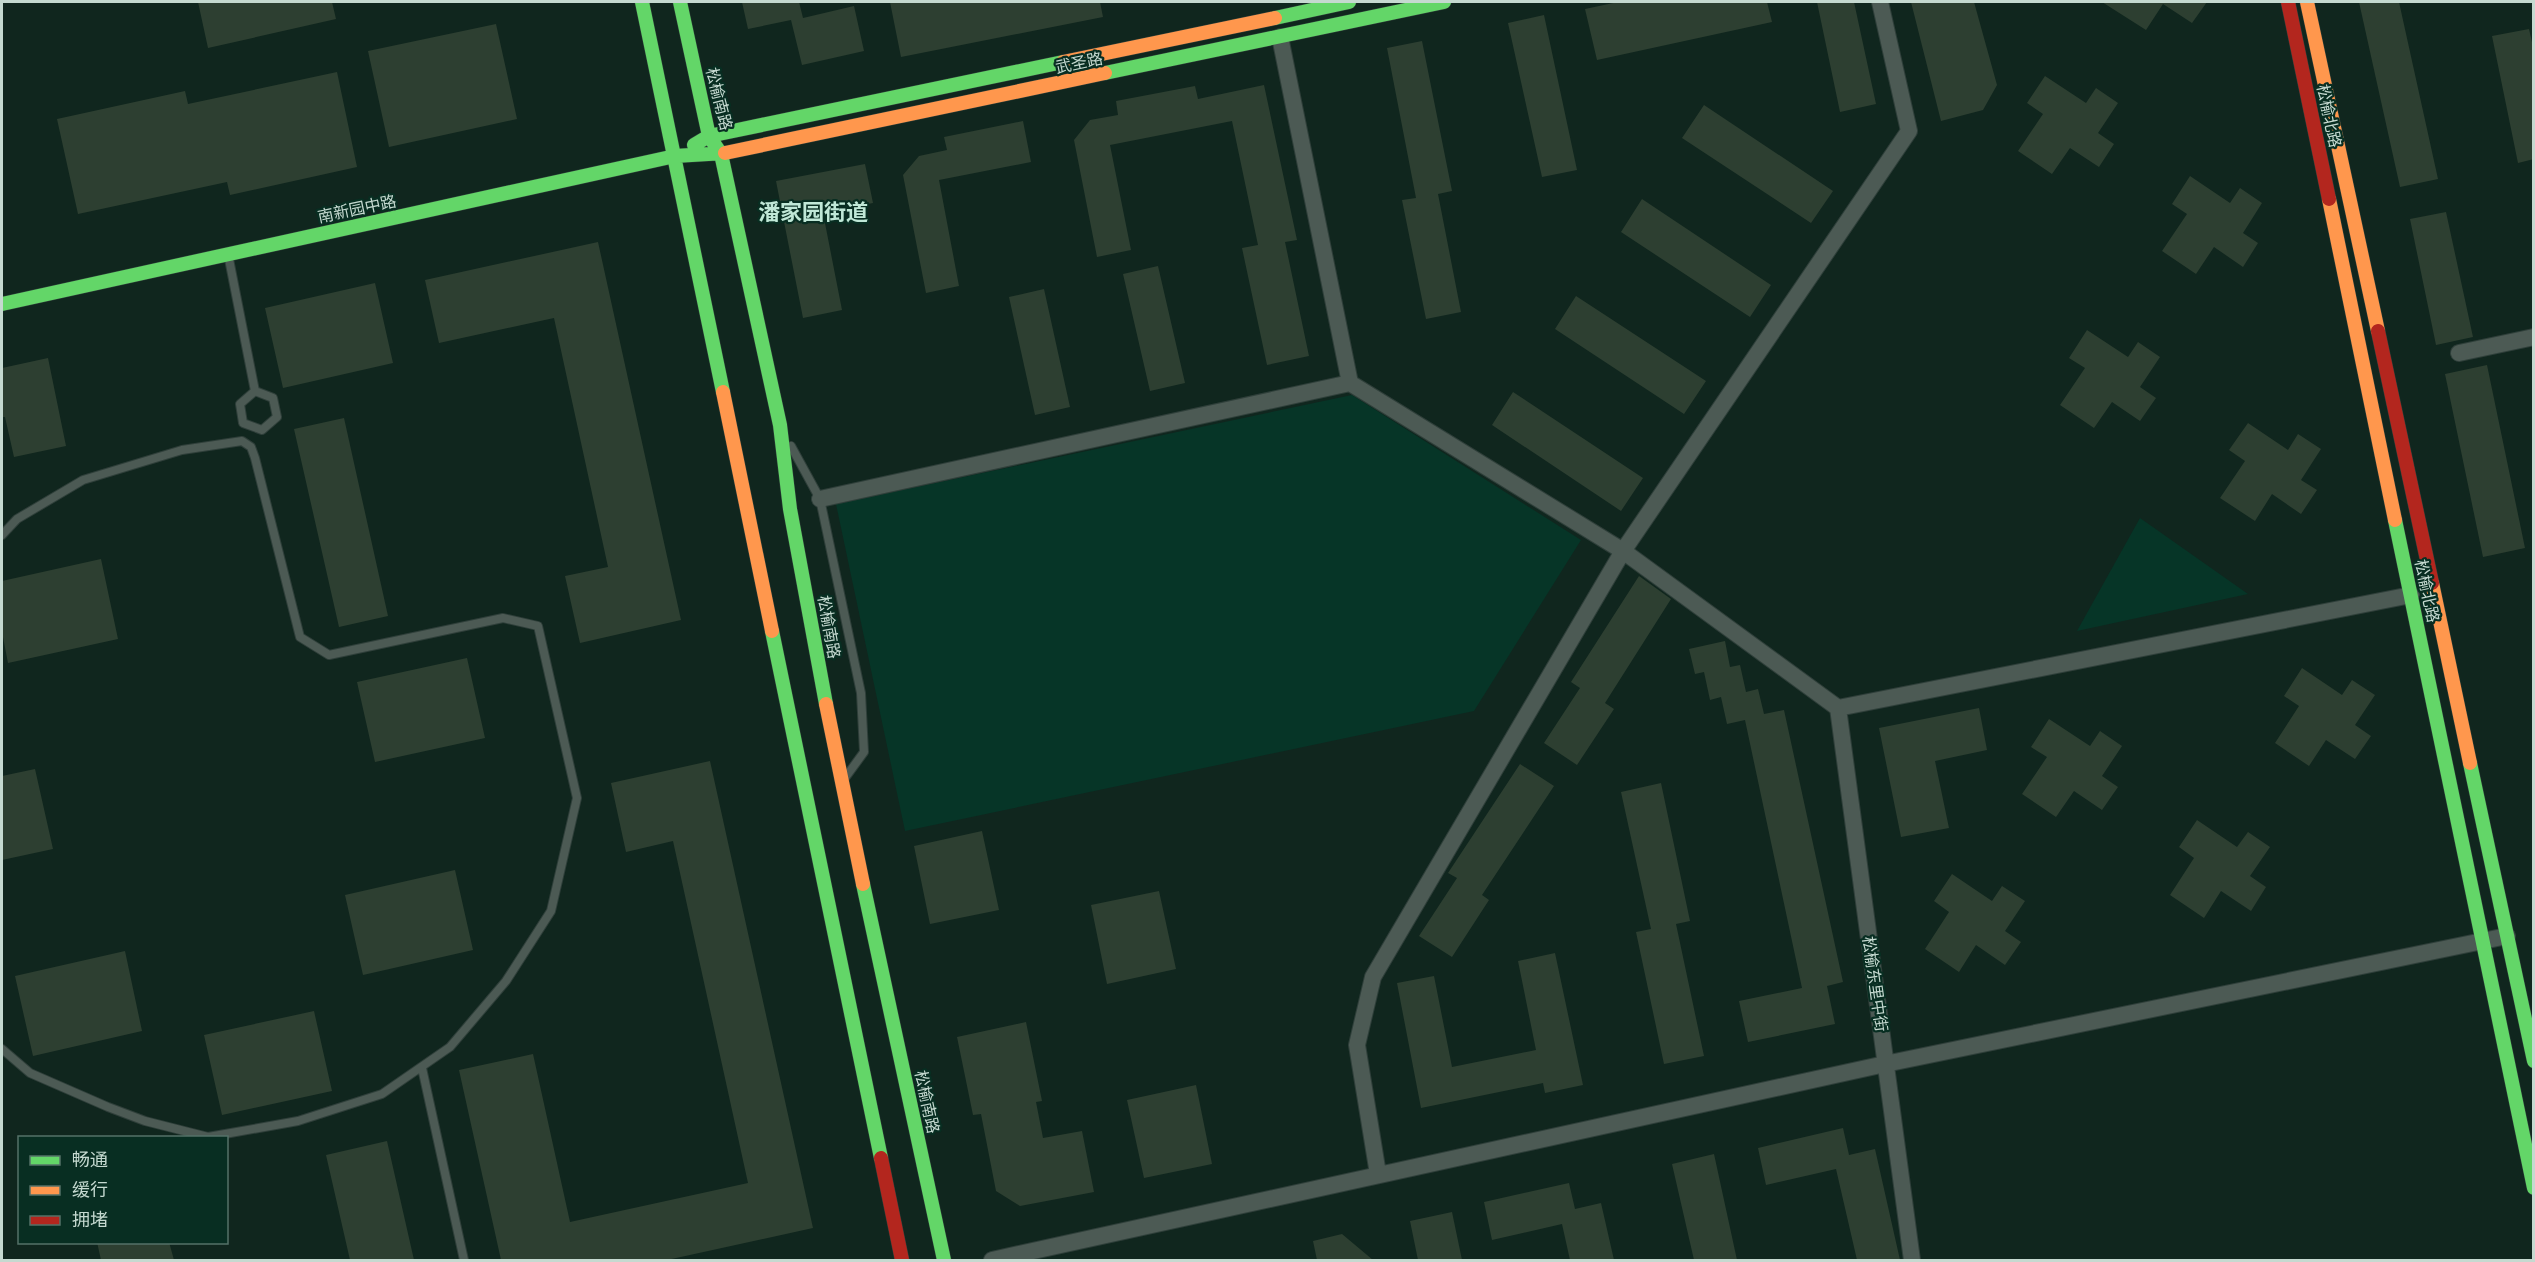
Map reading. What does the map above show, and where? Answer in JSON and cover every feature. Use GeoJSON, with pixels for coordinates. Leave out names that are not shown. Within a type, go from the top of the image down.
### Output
{"type":"FeatureCollection","features":[{"type":"Feature","properties":{"kind":"street"},"geometry":{"type":"LineString","coordinates":[[642,2],[902,1260]]}},
{"type":"Feature","properties":{"kind":"street","name":"松榆南路"},"geometry":{"type":"LineString","coordinates":[[680,2],[709,136],[721,154],[780,425],[790,509],[841,783],[944,1260]]}},
{"type":"Feature","properties":{"kind":"street","name":"武圣路"},"geometry":{"type":"LineString","coordinates":[[675,156],[709,136],[1349,2]]}},
{"type":"Feature","properties":{"kind":"street","name":"武圣路"},"geometry":{"type":"LineString","coordinates":[[721,154],[1444,2]]}},
{"type":"Feature","properties":{"kind":"street"},"geometry":{"type":"LineString","coordinates":[[1378,1174],[1357,1045],[1373,977],[1623,550],[1909,131],[1880,2]]}},
{"type":"Feature","properties":{"kind":"street","name":"松榆北路"},"geometry":{"type":"LineString","coordinates":[[2288,2],[2534,1188]]}},
{"type":"Feature","properties":{"kind":"street","name":"松榆北路"},"geometry":{"type":"LineString","coordinates":[[2307,2],[2507,936],[2526,987],[2534,1062]]}},
{"type":"Feature","properties":{"kind":"street"},"geometry":{"type":"LineString","coordinates":[[1280,37],[1350,383]]}},
{"type":"Feature","properties":{"kind":"street","name":"南新园中路"},"geometry":{"type":"LineString","coordinates":[[2,304],[675,156],[721,154]]}},
{"type":"Feature","properties":{"kind":"street"},"geometry":{"type":"LineString","coordinates":[[2458,353],[2534,337]]}},
{"type":"Feature","properties":{"kind":"street"},"geometry":{"type":"LineString","coordinates":[[820,499],[1350,383],[1623,550],[1838,708],[2411,595]]}},
{"type":"Feature","properties":{"kind":"street","name":"松榆东里中街"},"geometry":{"type":"LineString","coordinates":[[1838,708],[1912,1260]]}},
{"type":"Feature","properties":{"kind":"street"},"geometry":{"type":"LineString","coordinates":[[992,1260],[1886,1064],[2507,936]]}},
{"type":"Feature","properties":{"kind":"lane"},"geometry":{"type":"LineString","coordinates":[[228,254],[255,391]]}},
{"type":"Feature","properties":{"kind":"lane"},"geometry":{"type":"LineString","coordinates":[[255,391],[273,398],[277,417],[262,430],[243,423],[240,404],[255,391]]}},
{"type":"Feature","properties":{"kind":"lane"},"geometry":{"type":"LineString","coordinates":[[780,425],[820,499],[861,693],[864,752],[841,783]]}},
{"type":"Feature","properties":{"kind":"lane"},"geometry":{"type":"LineString","coordinates":[[214,1136],[298,1121],[382,1094],[450,1047],[506,981],[551,911],[577,798],[538,626],[503,618],[329,655],[300,637],[251,447],[255,427]]}},
{"type":"Feature","properties":{"kind":"lane"},"geometry":{"type":"LineString","coordinates":[[2,535],[17,519],[83,480],[182,450],[242,441],[251,447]]}},
{"type":"Feature","properties":{"kind":"lane"},"geometry":{"type":"LineString","coordinates":[[2,1048],[30,1073],[108,1107],[145,1121],[204,1136]]}},
{"type":"Feature","properties":{"kind":"lane"},"geometry":{"type":"LineString","coordinates":[[422,1068],[465,1260]]}},
{"type":"Feature","properties":{"kind":"shaded area"},"geometry":{"type":"Polygon","coordinates":[[[1352,395],[1581,540],[1474,711],[905,831],[836,504],[1352,395]]]}},
{"type":"Feature","properties":{"kind":"shaded area"},"geometry":{"type":"Polygon","coordinates":[[[2140,518],[2248,594],[2077,631],[2140,518]]]}},
{"type":"Feature","properties":{"kind":"building"},"geometry":{"type":"Polygon","coordinates":[[[198,2],[332,2],[336,19],[208,48],[198,2]]]}},
{"type":"Feature","properties":{"kind":"building"},"geometry":{"type":"Polygon","coordinates":[[[742,2],[799,2],[803,18],[854,6],[864,51],[802,65],[791,20],[748,29],[742,2]]]}},
{"type":"Feature","properties":{"kind":"building"},"geometry":{"type":"Polygon","coordinates":[[[890,2],[1100,2],[1103,17],[901,57],[890,2]]]}},
{"type":"Feature","properties":{"kind":"building"},"geometry":{"type":"Polygon","coordinates":[[[1618,2],[1767,2],[1772,22],[1597,60],[1585,9],[1618,2]]]}},
{"type":"Feature","properties":{"kind":"building"},"geometry":{"type":"Polygon","coordinates":[[[1817,2],[1854,2],[1876,104],[1840,112],[1817,2]]]}},
{"type":"Feature","properties":{"kind":"building"},"geometry":{"type":"Polygon","coordinates":[[[1911,2],[1974,2],[1997,85],[1983,110],[1941,121],[1911,2]]]}},
{"type":"Feature","properties":{"kind":"building"},"geometry":{"type":"Polygon","coordinates":[[[2102,2],[2207,2],[2192,23],[2163,4],[2146,30],[2102,2]]]}},
{"type":"Feature","properties":{"kind":"building"},"geometry":{"type":"Polygon","coordinates":[[[2359,2],[2399,2],[2438,179],[2400,187],[2359,2]]]}},
{"type":"Feature","properties":{"kind":"building"},"geometry":{"type":"Polygon","coordinates":[[[1544,15],[1577,170],[1542,177],[1508,23],[1544,15]]]}},
{"type":"Feature","properties":{"kind":"building"},"geometry":{"type":"Polygon","coordinates":[[[496,24],[517,119],[389,147],[368,51],[496,24]]]}},
{"type":"Feature","properties":{"kind":"building"},"geometry":{"type":"Polygon","coordinates":[[[2529,29],[2534,51],[2534,159],[2518,163],[2492,36],[2529,29]]]}},
{"type":"Feature","properties":{"kind":"building"},"geometry":{"type":"Polygon","coordinates":[[[1422,41],[1452,191],[1438,194],[1461,312],[1426,319],[1402,200],[1416,198],[1387,48],[1422,41]]]}},
{"type":"Feature","properties":{"kind":"building"},"geometry":{"type":"Polygon","coordinates":[[[337,72],[357,167],[230,195],[227,182],[78,214],[57,119],[185,91],[188,104],[337,72]]]}},
{"type":"Feature","properties":{"kind":"building"},"geometry":{"type":"Polygon","coordinates":[[[2045,76],[2086,103],[2096,88],[2118,103],[2098,133],[2114,144],[2099,167],[2070,148],[2052,174],[2018,151],[2043,114],[2027,103],[2045,76]]]}},
{"type":"Feature","properties":{"kind":"building"},"geometry":{"type":"Polygon","coordinates":[[[1264,85],[1297,240],[1285,242],[1309,356],[1267,365],[1242,248],[1258,245],[1232,121],[1110,145],[1131,250],[1097,257],[1074,140],[1090,120],[1118,115],[1116,101],[1195,86],[1198,99],[1264,85]]]}},
{"type":"Feature","properties":{"kind":"building"},"geometry":{"type":"Polygon","coordinates":[[[1704,105],[1833,191],[1811,223],[1682,138],[1704,105]]]}},
{"type":"Feature","properties":{"kind":"building"},"geometry":{"type":"Polygon","coordinates":[[[1023,121],[1031,162],[939,180],[959,286],[926,293],[903,175],[919,156],[947,150],[944,137],[1023,121]]]}},
{"type":"Feature","properties":{"kind":"building"},"geometry":{"type":"Polygon","coordinates":[[[865,164],[873,203],[823,213],[842,310],[803,318],[776,181],[865,164]]]}},
{"type":"Feature","properties":{"kind":"building"},"geometry":{"type":"Polygon","coordinates":[[[2190,176],[2230,203],[2240,188],[2262,203],[2243,233],[2258,243],[2243,267],[2214,247],[2196,274],[2162,251],[2187,214],[2172,204],[2190,176]]]}},
{"type":"Feature","properties":{"kind":"building"},"geometry":{"type":"Polygon","coordinates":[[[1642,199],[1771,285],[1750,317],[1621,232],[1642,199]]]}},
{"type":"Feature","properties":{"kind":"building"},"geometry":{"type":"Polygon","coordinates":[[[2446,212],[2473,337],[2436,345],[2410,219],[2446,212]]]}},
{"type":"Feature","properties":{"kind":"building"},"geometry":{"type":"Polygon","coordinates":[[[598,242],[681,620],[580,643],[565,576],[608,567],[554,318],[439,343],[425,280],[598,242]]]}},
{"type":"Feature","properties":{"kind":"building"},"geometry":{"type":"Polygon","coordinates":[[[1158,266],[1185,383],[1150,391],[1123,274],[1158,266]]]}},
{"type":"Feature","properties":{"kind":"building"},"geometry":{"type":"Polygon","coordinates":[[[375,283],[393,363],[283,388],[265,308],[375,283]]]}},
{"type":"Feature","properties":{"kind":"building"},"geometry":{"type":"Polygon","coordinates":[[[1044,289],[1070,407],[1035,415],[1009,297],[1044,289]]]}},
{"type":"Feature","properties":{"kind":"building"},"geometry":{"type":"Polygon","coordinates":[[[1576,296],[1706,381],[1684,414],[1555,329],[1576,296]]]}},
{"type":"Feature","properties":{"kind":"building"},"geometry":{"type":"Polygon","coordinates":[[[2087,330],[2128,357],[2138,342],[2160,357],[2140,387],[2156,398],[2140,421],[2112,402],[2094,428],[2060,405],[2085,368],[2069,358],[2087,330]]]}},
{"type":"Feature","properties":{"kind":"building"},"geometry":{"type":"Polygon","coordinates":[[[48,358],[66,446],[14,457],[5,417],[2,417],[2,368],[48,358]]]}},
{"type":"Feature","properties":{"kind":"building"},"geometry":{"type":"Polygon","coordinates":[[[2487,365],[2525,548],[2483,557],[2445,374],[2487,365]]]}},
{"type":"Feature","properties":{"kind":"building"},"geometry":{"type":"Polygon","coordinates":[[[1513,392],[1643,478],[1621,511],[1492,425],[1513,392]]]}},
{"type":"Feature","properties":{"kind":"building"},"geometry":{"type":"Polygon","coordinates":[[[344,418],[388,616],[339,627],[294,429],[344,418]]]}},
{"type":"Feature","properties":{"kind":"building"},"geometry":{"type":"Polygon","coordinates":[[[2248,423],[2288,450],[2298,434],[2321,449],[2301,480],[2317,490],[2301,514],[2272,494],[2255,521],[2220,498],[2245,461],[2229,450],[2248,423]]]}},
{"type":"Feature","properties":{"kind":"building"},"geometry":{"type":"Polygon","coordinates":[[[101,559],[118,639],[8,663],[2,632],[2,581],[101,559]]]}},
{"type":"Feature","properties":{"kind":"building"},"geometry":{"type":"Polygon","coordinates":[[[1639,576],[1671,599],[1605,703],[1614,709],[1577,765],[1544,743],[1580,688],[1571,682],[1639,576]]]}},
{"type":"Feature","properties":{"kind":"building"},"geometry":{"type":"Polygon","coordinates":[[[1725,641],[1730,667],[1740,665],[1746,692],[1758,689],[1764,714],[1784,710],[1843,982],[1827,986],[1835,1024],[1748,1042],[1739,1001],[1802,988],[1745,720],[1727,724],[1721,697],[1710,700],[1704,672],[1695,674],[1689,649],[1725,641]]]}},
{"type":"Feature","properties":{"kind":"building"},"geometry":{"type":"Polygon","coordinates":[[[467,658],[485,738],[375,762],[357,682],[467,658]]]}},
{"type":"Feature","properties":{"kind":"building"},"geometry":{"type":"Polygon","coordinates":[[[2302,668],[2342,695],[2352,680],[2375,695],[2355,725],[2371,736],[2355,759],[2326,740],[2309,766],[2275,743],[2299,706],[2284,696],[2302,668]]]}},
{"type":"Feature","properties":{"kind":"building"},"geometry":{"type":"Polygon","coordinates":[[[1979,708],[1987,750],[1935,761],[1949,828],[1901,837],[1879,728],[1979,708]]]}},
{"type":"Feature","properties":{"kind":"building"},"geometry":{"type":"Polygon","coordinates":[[[2049,719],[2090,746],[2100,731],[2122,746],[2102,776],[2118,787],[2102,810],[2074,791],[2056,817],[2022,794],[2047,757],[2031,747],[2049,719]]]}},
{"type":"Feature","properties":{"kind":"building"},"geometry":{"type":"Polygon","coordinates":[[[710,761],[813,1228],[667,1260],[501,1260],[459,1070],[533,1054],[570,1222],[748,1183],[673,841],[626,852],[611,783],[710,761]]]}},
{"type":"Feature","properties":{"kind":"building"},"geometry":{"type":"Polygon","coordinates":[[[1520,764],[1554,786],[1482,895],[1489,900],[1452,957],[1419,936],[1457,878],[1448,873],[1520,764]]]}},
{"type":"Feature","properties":{"kind":"building"},"geometry":{"type":"Polygon","coordinates":[[[35,769],[53,849],[2,860],[2,776],[35,769]]]}},
{"type":"Feature","properties":{"kind":"building"},"geometry":{"type":"Polygon","coordinates":[[[1661,783],[1690,921],[1676,924],[1704,1056],[1664,1064],[1636,932],[1651,929],[1621,792],[1661,783]]]}},
{"type":"Feature","properties":{"kind":"building"},"geometry":{"type":"Polygon","coordinates":[[[2197,820],[2237,847],[2248,832],[2270,847],[2250,876],[2266,887],[2251,911],[2221,891],[2204,918],[2170,895],[2194,858],[2179,847],[2197,820]]]}},
{"type":"Feature","properties":{"kind":"building"},"geometry":{"type":"Polygon","coordinates":[[[982,831],[999,910],[930,924],[914,846],[982,831]]]}},
{"type":"Feature","properties":{"kind":"building"},"geometry":{"type":"Polygon","coordinates":[[[455,870],[473,950],[363,975],[345,895],[455,870]]]}},
{"type":"Feature","properties":{"kind":"building"},"geometry":{"type":"Polygon","coordinates":[[[1952,874],[1992,901],[2002,886],[2025,901],[2005,931],[2021,942],[2005,965],[1976,945],[1959,972],[1925,949],[1949,912],[1934,901],[1952,874]]]}},
{"type":"Feature","properties":{"kind":"building"},"geometry":{"type":"Polygon","coordinates":[[[1159,891],[1176,969],[1107,984],[1091,905],[1159,891]]]}},
{"type":"Feature","properties":{"kind":"building"},"geometry":{"type":"Polygon","coordinates":[[[125,951],[142,1031],[33,1056],[15,976],[125,951]]]}},
{"type":"Feature","properties":{"kind":"building"},"geometry":{"type":"Polygon","coordinates":[[[1555,953],[1583,1085],[1545,1093],[1543,1083],[1421,1108],[1397,983],[1434,976],[1452,1067],[1536,1050],[1518,961],[1555,953]]]}},
{"type":"Feature","properties":{"kind":"building"},"geometry":{"type":"Polygon","coordinates":[[[314,1011],[332,1091],[222,1115],[204,1035],[314,1011]]]}},
{"type":"Feature","properties":{"kind":"building"},"geometry":{"type":"Polygon","coordinates":[[[1026,1022],[1042,1101],[1036,1102],[1043,1138],[1082,1131],[1094,1192],[1020,1206],[996,1191],[981,1114],[973,1115],[957,1037],[1026,1022]]]}},
{"type":"Feature","properties":{"kind":"building"},"geometry":{"type":"Polygon","coordinates":[[[1196,1085],[1212,1164],[1144,1178],[1127,1100],[1196,1085]]]}},
{"type":"Feature","properties":{"kind":"building"},"geometry":{"type":"Polygon","coordinates":[[[1843,1128],[1849,1155],[1875,1149],[1900,1260],[1857,1260],[1836,1169],[1766,1185],[1758,1148],[1843,1128]]]}},
{"type":"Feature","properties":{"kind":"building"},"geometry":{"type":"Polygon","coordinates":[[[387,1141],[414,1260],[350,1260],[326,1155],[387,1141]]]}},
{"type":"Feature","properties":{"kind":"building"},"geometry":{"type":"Polygon","coordinates":[[[1714,1154],[1737,1260],[1694,1260],[1672,1164],[1714,1154]]]}},
{"type":"Feature","properties":{"kind":"building"},"geometry":{"type":"Polygon","coordinates":[[[1569,1183],[1575,1209],[1601,1203],[1614,1260],[1570,1260],[1562,1224],[1492,1240],[1484,1202],[1569,1183]]]}},
{"type":"Feature","properties":{"kind":"building"},"geometry":{"type":"Polygon","coordinates":[[[1452,1212],[1462,1260],[1418,1260],[1410,1221],[1452,1212]]]}},
{"type":"Feature","properties":{"kind":"building"},"geometry":{"type":"Polygon","coordinates":[[[1342,1234],[1373,1260],[1317,1260],[1313,1241],[1342,1234]]]}},
{"type":"Feature","properties":{"kind":"building"},"geometry":{"type":"Polygon","coordinates":[[[97,1244],[170,1244],[174,1260],[101,1260],[97,1244]]]}},
{"type":"Feature","properties":{"kind":"traffic: fast"},"geometry":{"type":"LineString","coordinates":[[642,2],[723,392]]}},
{"type":"Feature","properties":{"kind":"traffic: fast"},"geometry":{"type":"LineString","coordinates":[[680,2],[709,136],[721,154],[780,425],[790,509],[826,704]]}},
{"type":"Feature","properties":{"kind":"traffic: fast"},"geometry":{"type":"LineString","coordinates":[[1275,18],[1349,2]]}},
{"type":"Feature","properties":{"kind":"traffic: fast"},"geometry":{"type":"LineString","coordinates":[[1105,73],[1444,2]]}},
{"type":"Feature","properties":{"kind":"traffic: fast"},"geometry":{"type":"LineString","coordinates":[[694,145],[709,136],[1063,62]]}},
{"type":"Feature","properties":{"kind":"traffic: fast"},"geometry":{"type":"LineString","coordinates":[[2,304],[675,156],[725,153]]}},
{"type":"Feature","properties":{"kind":"traffic: fast"},"geometry":{"type":"LineString","coordinates":[[2395,520],[2534,1188]]}},
{"type":"Feature","properties":{"kind":"traffic: fast"},"geometry":{"type":"LineString","coordinates":[[772,631],[881,1158]]}},
{"type":"Feature","properties":{"kind":"traffic: fast"},"geometry":{"type":"LineString","coordinates":[[2470,763],[2534,1061]]}},
{"type":"Feature","properties":{"kind":"traffic: fast"},"geometry":{"type":"LineString","coordinates":[[863,884],[944,1260]]}},
{"type":"Feature","properties":{"kind":"traffic: slow"},"geometry":{"type":"LineString","coordinates":[[2307,2],[2378,331]]}},
{"type":"Feature","properties":{"kind":"traffic: slow"},"geometry":{"type":"LineString","coordinates":[[1063,62],[1275,18]]}},
{"type":"Feature","properties":{"kind":"traffic: slow"},"geometry":{"type":"LineString","coordinates":[[725,153],[1105,73]]}},
{"type":"Feature","properties":{"kind":"traffic: slow"},"geometry":{"type":"LineString","coordinates":[[2329,199],[2395,520]]}},
{"type":"Feature","properties":{"kind":"traffic: slow"},"geometry":{"type":"LineString","coordinates":[[723,392],[772,631]]}},
{"type":"Feature","properties":{"kind":"traffic: slow"},"geometry":{"type":"LineString","coordinates":[[2432,583],[2470,763]]}},
{"type":"Feature","properties":{"kind":"traffic: slow"},"geometry":{"type":"LineString","coordinates":[[826,704],[863,884]]}},
{"type":"Feature","properties":{"kind":"traffic: jam"},"geometry":{"type":"LineString","coordinates":[[2288,2],[2329,199]]}},
{"type":"Feature","properties":{"kind":"traffic: jam"},"geometry":{"type":"LineString","coordinates":[[2378,331],[2432,583]]}},
{"type":"Feature","properties":{"kind":"traffic: jam"},"geometry":{"type":"LineString","coordinates":[[881,1158],[902,1260]]}},
{"type":"Feature","properties":{"kind":"district","name":"潘家园街道"},"geometry":{"type":"Point","coordinates":[813,213]}}]}
